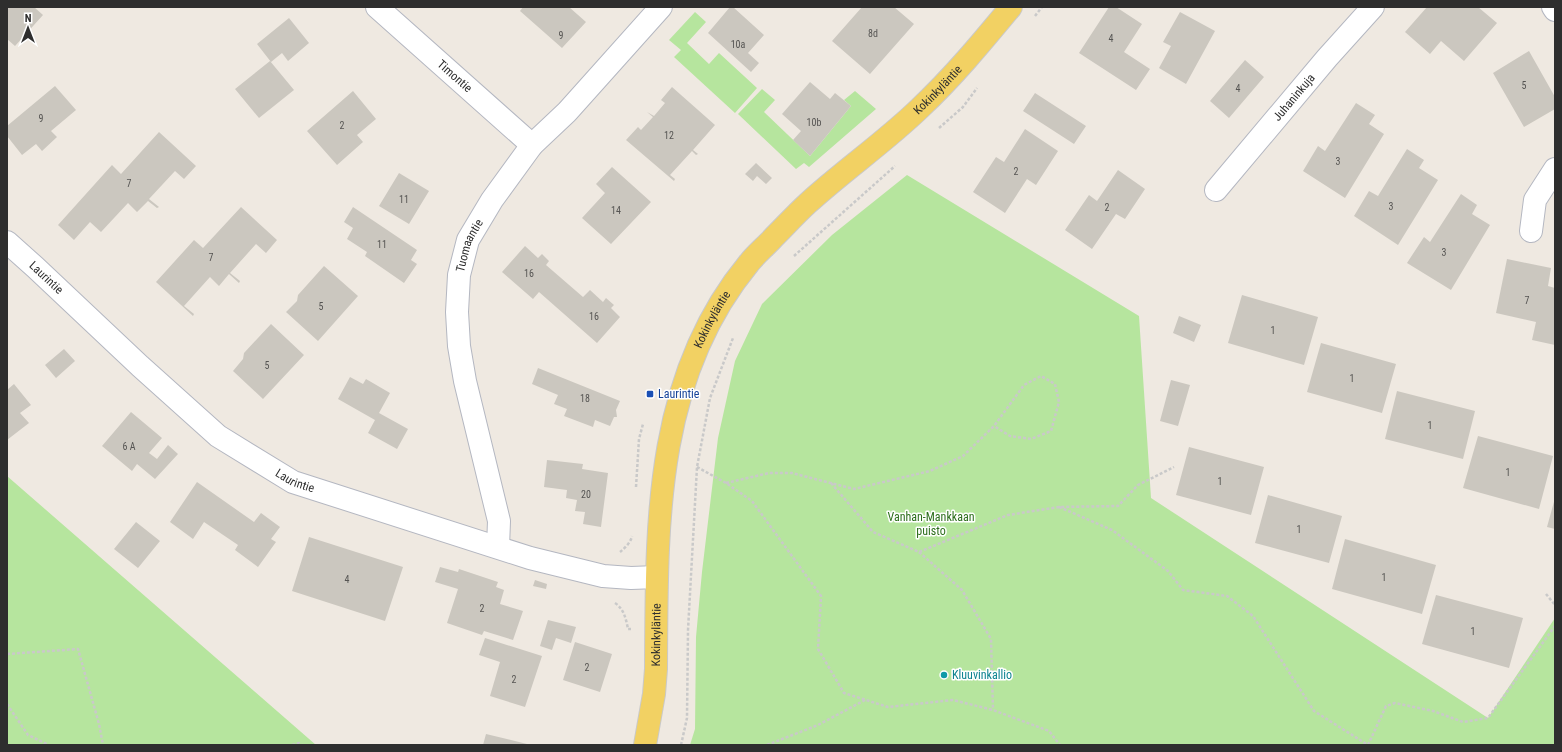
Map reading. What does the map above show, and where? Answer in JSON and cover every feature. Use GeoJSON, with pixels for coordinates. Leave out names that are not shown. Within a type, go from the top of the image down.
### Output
{"type":"FeatureCollection","features":[{"type":"Feature","properties":{"kind":"main road","name":"Kokinkyläntie"},"geometry":{"type":"LineString","coordinates":[[645,745],[654,694],[656,669],[659,517],[667,455],[685,379],[696,350],[714,314],[749,262],[806,204],[920,108],[970,56],[1011,7]]}},
{"type":"Feature","properties":{"kind":"street","name":"Timontie"},"geometry":{"type":"LineString","coordinates":[[376,7],[532,145]]}},
{"type":"Feature","properties":{"kind":"street","name":"Tuomaantie"},"geometry":{"type":"LineString","coordinates":[[498,547],[499,521],[465,381],[459,346],[457,312],[459,275],[468,240],[492,200],[532,145],[567,112],[661,7]]}},
{"type":"Feature","properties":{"kind":"street","name":"Juhaninkuja"},"geometry":{"type":"LineString","coordinates":[[1216,190],[1327,58],[1374,7]]}},
{"type":"Feature","properties":{"kind":"street"},"geometry":{"type":"LineString","coordinates":[[1531,231],[1535,200],[1555,169]]}},
{"type":"Feature","properties":{"kind":"street","name":"Laurintie"},"geometry":{"type":"LineString","coordinates":[[7,242],[140,366],[218,436],[293,482],[530,558],[603,576],[631,578],[657,577]]}},
{"type":"Feature","properties":{"kind":"path"},"geometry":{"type":"LineString","coordinates":[[1032,19],[1042,7]]}},
{"type":"Feature","properties":{"kind":"path"},"geometry":{"type":"LineString","coordinates":[[933,133],[963,106],[978,88]]}},
{"type":"Feature","properties":{"kind":"path"},"geometry":{"type":"LineString","coordinates":[[793,256],[898,164]]}},
{"type":"Feature","properties":{"kind":"path"},"geometry":{"type":"LineString","coordinates":[[681,745],[687,718],[688,630],[697,468],[710,398],[734,336]]}},
{"type":"Feature","properties":{"kind":"path"},"geometry":{"type":"LineString","coordinates":[[726,483],[769,473],[792,473],[854,490],[930,471],[963,456],[994,426],[1024,385],[1041,376],[1054,384],[1059,402],[1051,431],[1030,440],[1010,436],[994,426]]}},
{"type":"Feature","properties":{"kind":"path"},"geometry":{"type":"LineString","coordinates":[[635,494],[639,440],[642,424]]}},
{"type":"Feature","properties":{"kind":"path"},"geometry":{"type":"LineString","coordinates":[[919,552],[1008,515],[1059,507],[1118,506],[1138,485],[1174,467]]}},
{"type":"Feature","properties":{"kind":"path"},"geometry":{"type":"LineString","coordinates":[[697,468],[726,483],[752,501],[821,596],[818,649],[844,693],[888,707],[953,700],[993,710],[1049,731],[1060,745]]}},
{"type":"Feature","properties":{"kind":"path"},"geometry":{"type":"LineString","coordinates":[[830,483],[873,532],[919,552],[962,590],[991,638],[993,710]]}},
{"type":"Feature","properties":{"kind":"path"},"geometry":{"type":"LineString","coordinates":[[1059,507],[1112,530],[1168,571],[1183,590],[1227,596],[1253,616],[1314,711],[1368,745],[1386,706],[1396,703],[1433,711],[1463,722],[1488,718],[1555,626]]}},
{"type":"Feature","properties":{"kind":"path"},"geometry":{"type":"LineString","coordinates":[[615,556],[632,538],[632,533]]}},
{"type":"Feature","properties":{"kind":"path"},"geometry":{"type":"LineString","coordinates":[[1546,594],[1555,605]]}},
{"type":"Feature","properties":{"kind":"path"},"geometry":{"type":"LineString","coordinates":[[7,654],[78,649],[99,724],[102,745]]}},
{"type":"Feature","properties":{"kind":"path"},"geometry":{"type":"LineString","coordinates":[[767,745],[818,725],[866,700]]}},
{"type":"Feature","properties":{"kind":"path"},"geometry":{"type":"LineString","coordinates":[[7,704],[28,735],[49,745]]}},
{"type":"Feature","properties":{"kind":"path"},"geometry":{"type":"LineString","coordinates":[[292,745],[299,743],[302,745]]}},
{"type":"Feature","properties":{"kind":"green space"},"geometry":{"type":"Polygon","coordinates":[[[695,12],[706,22],[687,43],[709,64],[719,53],[757,88],[735,113],[674,57],[681,50],[669,40],[695,12]]]}},
{"type":"Feature","properties":{"kind":"green space"},"geometry":{"type":"Polygon","coordinates":[[[762,89],[775,100],[764,112],[810,156],[851,106],[844,100],[855,91],[876,109],[809,167],[804,163],[796,169],[738,114],[762,89]]]}},
{"type":"Feature","properties":{"kind":"green space","name":"Vanhan-Mankkaan puisto"},"geometry":{"type":"Polygon","coordinates":[[[907,175],[1139,316],[1151,498],[1488,718],[1555,618],[1555,745],[690,745],[695,729],[696,637],[702,572],[718,438],[735,361],[762,304],[832,235],[907,175]]]}},
{"type":"Feature","properties":{"kind":"green space"},"geometry":{"type":"Polygon","coordinates":[[[7,476],[316,745],[7,745],[7,476]]]}},
{"type":"Feature","properties":{"kind":"building"},"geometry":{"type":"Polygon","coordinates":[[[7,7],[34,7],[43,15],[15,46],[7,39],[7,7]]]}},
{"type":"Feature","properties":{"kind":"building"},"geometry":{"type":"Polygon","coordinates":[[[523,7],[569,7],[586,22],[562,48],[520,11],[523,7]]]}},
{"type":"Feature","properties":{"kind":"building"},"geometry":{"type":"Polygon","coordinates":[[[730,7],[733,7],[764,35],[748,53],[759,63],[751,72],[708,33],[730,7]]]}},
{"type":"Feature","properties":{"kind":"building"},"geometry":{"type":"Polygon","coordinates":[[[862,7],[894,7],[914,24],[870,74],[832,41],[862,7]]]}},
{"type":"Feature","properties":{"kind":"building"},"geometry":{"type":"Polygon","coordinates":[[[1109,7],[1116,7],[1142,24],[1124,52],[1150,69],[1136,90],[1079,53],[1109,7]]]}},
{"type":"Feature","properties":{"kind":"building"},"geometry":{"type":"Polygon","coordinates":[[[1427,7],[1478,7],[1497,23],[1464,61],[1441,41],[1430,54],[1405,32],[1427,7]]]}},
{"type":"Feature","properties":{"kind":"building"},"geometry":{"type":"Polygon","coordinates":[[[1180,12],[1215,31],[1186,84],[1159,68],[1171,46],[1163,42],[1180,12]]]}},
{"type":"Feature","properties":{"kind":"building"},"geometry":{"type":"Polygon","coordinates":[[[289,18],[309,43],[288,61],[282,53],[271,62],[257,44],[289,18]]]}},
{"type":"Feature","properties":{"kind":"building"},"geometry":{"type":"Polygon","coordinates":[[[1529,51],[1555,97],[1555,109],[1524,127],[1493,73],[1529,51]]]}},
{"type":"Feature","properties":{"kind":"building"},"geometry":{"type":"Polygon","coordinates":[[[1245,60],[1264,77],[1229,118],[1210,101],[1245,60]]]}},
{"type":"Feature","properties":{"kind":"building"},"geometry":{"type":"Polygon","coordinates":[[[270,61],[294,90],[259,118],[235,89],[270,61]]]}},
{"type":"Feature","properties":{"kind":"building"},"geometry":{"type":"Polygon","coordinates":[[[810,82],[830,99],[835,93],[851,106],[810,156],[793,140],[801,131],[782,114],[810,82]]]}},
{"type":"Feature","properties":{"kind":"building"},"geometry":{"type":"Polygon","coordinates":[[[55,86],[76,110],[51,131],[57,137],[42,151],[36,144],[22,155],[7,136],[7,126],[55,86]]]}},
{"type":"Feature","properties":{"kind":"building"},"geometry":{"type":"Polygon","coordinates":[[[672,87],[715,125],[693,150],[698,154],[696,155],[692,151],[670,175],[675,179],[674,181],[626,140],[638,127],[641,130],[653,117],[647,112],[654,116],[665,103],[661,100],[672,87]]]}},
{"type":"Feature","properties":{"kind":"building"},"geometry":{"type":"Polygon","coordinates":[[[353,91],[376,119],[357,135],[363,142],[337,165],[307,131],[353,91]]]}},
{"type":"Feature","properties":{"kind":"building"},"geometry":{"type":"Polygon","coordinates":[[[1035,93],[1086,126],[1074,144],[1023,111],[1035,93]]]}},
{"type":"Feature","properties":{"kind":"building"},"geometry":{"type":"Polygon","coordinates":[[[1356,103],[1375,115],[1369,124],[1384,134],[1345,198],[1303,171],[1318,146],[1325,151],[1356,103]]]}},
{"type":"Feature","properties":{"kind":"building"},"geometry":{"type":"Polygon","coordinates":[[[1025,129],[1058,151],[1036,185],[1027,179],[1005,213],[973,192],[996,157],[1004,162],[1025,129]]]}},
{"type":"Feature","properties":{"kind":"building"},"geometry":{"type":"Polygon","coordinates":[[[159,132],[196,166],[184,179],[175,171],[149,199],[159,207],[157,208],[148,201],[137,212],[128,203],[101,232],[90,222],[74,240],[58,225],[112,165],[121,174],[159,132]]]}},
{"type":"Feature","properties":{"kind":"building"},"geometry":{"type":"Polygon","coordinates":[[[1407,149],[1424,160],[1419,168],[1438,180],[1398,245],[1354,216],[1369,191],[1378,196],[1407,149]]]}},
{"type":"Feature","properties":{"kind":"building"},"geometry":{"type":"Polygon","coordinates":[[[756,163],[772,178],[766,184],[757,176],[753,181],[745,174],[756,163]]]}},
{"type":"Feature","properties":{"kind":"building"},"geometry":{"type":"Polygon","coordinates":[[[612,167],[651,202],[611,244],[582,218],[605,193],[596,184],[612,167]]]}},
{"type":"Feature","properties":{"kind":"building"},"geometry":{"type":"Polygon","coordinates":[[[1118,170],[1145,189],[1125,219],[1116,214],[1092,249],[1065,230],[1089,195],[1097,201],[1118,170]]]}},
{"type":"Feature","properties":{"kind":"building"},"geometry":{"type":"Polygon","coordinates":[[[399,173],[429,191],[409,224],[379,206],[399,173]]]}},
{"type":"Feature","properties":{"kind":"building"},"geometry":{"type":"Polygon","coordinates":[[[1461,194],[1477,205],[1472,214],[1490,225],[1451,290],[1407,263],[1424,237],[1430,242],[1461,194]]]}},
{"type":"Feature","properties":{"kind":"building"},"geometry":{"type":"Polygon","coordinates":[[[241,207],[277,240],[266,253],[256,244],[230,273],[240,281],[239,283],[229,274],[219,286],[210,277],[184,306],[194,314],[193,316],[156,282],[194,240],[203,248],[241,207]]]}},
{"type":"Feature","properties":{"kind":"building"},"geometry":{"type":"Polygon","coordinates":[[[353,207],[417,250],[411,260],[417,264],[404,283],[365,256],[367,252],[347,239],[353,228],[344,222],[353,207]]]}},
{"type":"Feature","properties":{"kind":"building"},"geometry":{"type":"Polygon","coordinates":[[[525,246],[538,258],[542,254],[549,261],[546,265],[583,297],[590,290],[603,302],[606,298],[614,305],[611,308],[620,317],[597,343],[539,292],[533,299],[502,272],[525,246]]]}},
{"type":"Feature","properties":{"kind":"building"},"geometry":{"type":"Polygon","coordinates":[[[1507,259],[1551,268],[1548,286],[1555,288],[1555,345],[1532,340],[1536,322],[1496,313],[1507,259]]]}},
{"type":"Feature","properties":{"kind":"building"},"geometry":{"type":"Polygon","coordinates":[[[324,266],[358,296],[318,341],[286,312],[297,301],[298,295],[324,266]]]}},
{"type":"Feature","properties":{"kind":"building"},"geometry":{"type":"Polygon","coordinates":[[[1242,295],[1318,317],[1304,365],[1228,343],[1242,295]]]}},
{"type":"Feature","properties":{"kind":"building"},"geometry":{"type":"Polygon","coordinates":[[[1179,316],[1201,325],[1194,342],[1173,333],[1179,316]]]}},
{"type":"Feature","properties":{"kind":"building"},"geometry":{"type":"Polygon","coordinates":[[[271,324],[304,355],[263,399],[233,371],[243,359],[244,353],[271,324]]]}},
{"type":"Feature","properties":{"kind":"building"},"geometry":{"type":"Polygon","coordinates":[[[1321,343],[1396,364],[1382,413],[1307,392],[1321,343]]]}},
{"type":"Feature","properties":{"kind":"building"},"geometry":{"type":"Polygon","coordinates":[[[64,349],[75,361],[56,378],[45,365],[64,349]]]}},
{"type":"Feature","properties":{"kind":"building"},"geometry":{"type":"Polygon","coordinates":[[[538,368],[620,401],[616,410],[617,417],[614,417],[610,426],[595,420],[593,427],[564,416],[567,409],[554,404],[558,395],[532,384],[538,368]]]}},
{"type":"Feature","properties":{"kind":"building"},"geometry":{"type":"Polygon","coordinates":[[[350,377],[363,384],[366,379],[390,393],[379,413],[408,429],[397,449],[368,433],[375,420],[338,399],[350,377]]]}},
{"type":"Feature","properties":{"kind":"building"},"geometry":{"type":"Polygon","coordinates":[[[1171,380],[1190,385],[1178,426],[1160,421],[1171,380]]]}},
{"type":"Feature","properties":{"kind":"building"},"geometry":{"type":"Polygon","coordinates":[[[14,384],[31,405],[20,413],[29,423],[7,440],[7,390],[14,384]]]}},
{"type":"Feature","properties":{"kind":"building"},"geometry":{"type":"Polygon","coordinates":[[[1397,391],[1475,411],[1463,459],[1385,439],[1397,391]]]}},
{"type":"Feature","properties":{"kind":"building"},"geometry":{"type":"Polygon","coordinates":[[[131,412],[162,438],[149,453],[157,459],[168,445],[178,454],[155,479],[137,464],[132,471],[102,446],[131,412]]]}},
{"type":"Feature","properties":{"kind":"building"},"geometry":{"type":"Polygon","coordinates":[[[1478,436],[1553,456],[1539,509],[1463,488],[1478,436]]]}},
{"type":"Feature","properties":{"kind":"building"},"geometry":{"type":"Polygon","coordinates":[[[1189,447],[1264,467],[1251,515],[1176,495],[1189,447]]]}},
{"type":"Feature","properties":{"kind":"building"},"geometry":{"type":"Polygon","coordinates":[[[547,460],[583,464],[582,469],[608,473],[601,527],[583,524],[585,512],[575,511],[577,500],[566,498],[567,490],[544,487],[547,460]]]}},
{"type":"Feature","properties":{"kind":"building"},"geometry":{"type":"Polygon","coordinates":[[[197,482],[254,522],[261,513],[280,527],[271,539],[276,542],[258,567],[235,550],[238,545],[204,522],[193,539],[170,522],[197,482]]]}},
{"type":"Feature","properties":{"kind":"building"},"geometry":{"type":"Polygon","coordinates":[[[1268,495],[1342,516],[1329,563],[1255,543],[1268,495]]]}},
{"type":"Feature","properties":{"kind":"building"},"geometry":{"type":"Polygon","coordinates":[[[1555,498],[1555,529],[1547,527],[1555,498]]]}},
{"type":"Feature","properties":{"kind":"building"},"geometry":{"type":"Polygon","coordinates":[[[136,522],[160,541],[138,568],[114,549],[136,522]]]}},
{"type":"Feature","properties":{"kind":"building"},"geometry":{"type":"Polygon","coordinates":[[[309,537],[403,567],[385,621],[292,591],[309,537]]]}},
{"type":"Feature","properties":{"kind":"building"},"geometry":{"type":"Polygon","coordinates":[[[1345,539],[1436,565],[1422,614],[1332,589],[1345,539]]]}},
{"type":"Feature","properties":{"kind":"building"},"geometry":{"type":"Polygon","coordinates":[[[440,567],[458,572],[459,569],[498,582],[496,587],[504,590],[500,604],[523,611],[513,640],[484,631],[482,635],[447,623],[458,589],[435,582],[440,567]]]}},
{"type":"Feature","properties":{"kind":"building"},"geometry":{"type":"Polygon","coordinates":[[[535,580],[547,584],[546,589],[533,586],[535,580]]]}},
{"type":"Feature","properties":{"kind":"building"},"geometry":{"type":"Polygon","coordinates":[[[1436,595],[1523,618],[1509,668],[1422,644],[1436,595]]]}},
{"type":"Feature","properties":{"kind":"building"},"geometry":{"type":"Polygon","coordinates":[[[548,620],[576,627],[571,643],[556,638],[552,650],[540,646],[548,620]]]}},
{"type":"Feature","properties":{"kind":"building"},"geometry":{"type":"Polygon","coordinates":[[[485,638],[542,656],[525,707],[490,696],[500,662],[479,655],[485,638]]]}},
{"type":"Feature","properties":{"kind":"building"},"geometry":{"type":"Polygon","coordinates":[[[575,642],[612,654],[600,692],[563,680],[575,642]]]}},
{"type":"Feature","properties":{"kind":"building"},"geometry":{"type":"Polygon","coordinates":[[[486,734],[527,744],[527,745],[483,745],[486,734]]]}},
{"type":"Feature","properties":{"kind":"place","name":"Laurintie"},"geometry":{"type":"Point","coordinates":[650,394]}},
{"type":"Feature","properties":{"kind":"place","name":"Kluuvinkallio"},"geometry":{"type":"Point","coordinates":[944,675]}}]}
